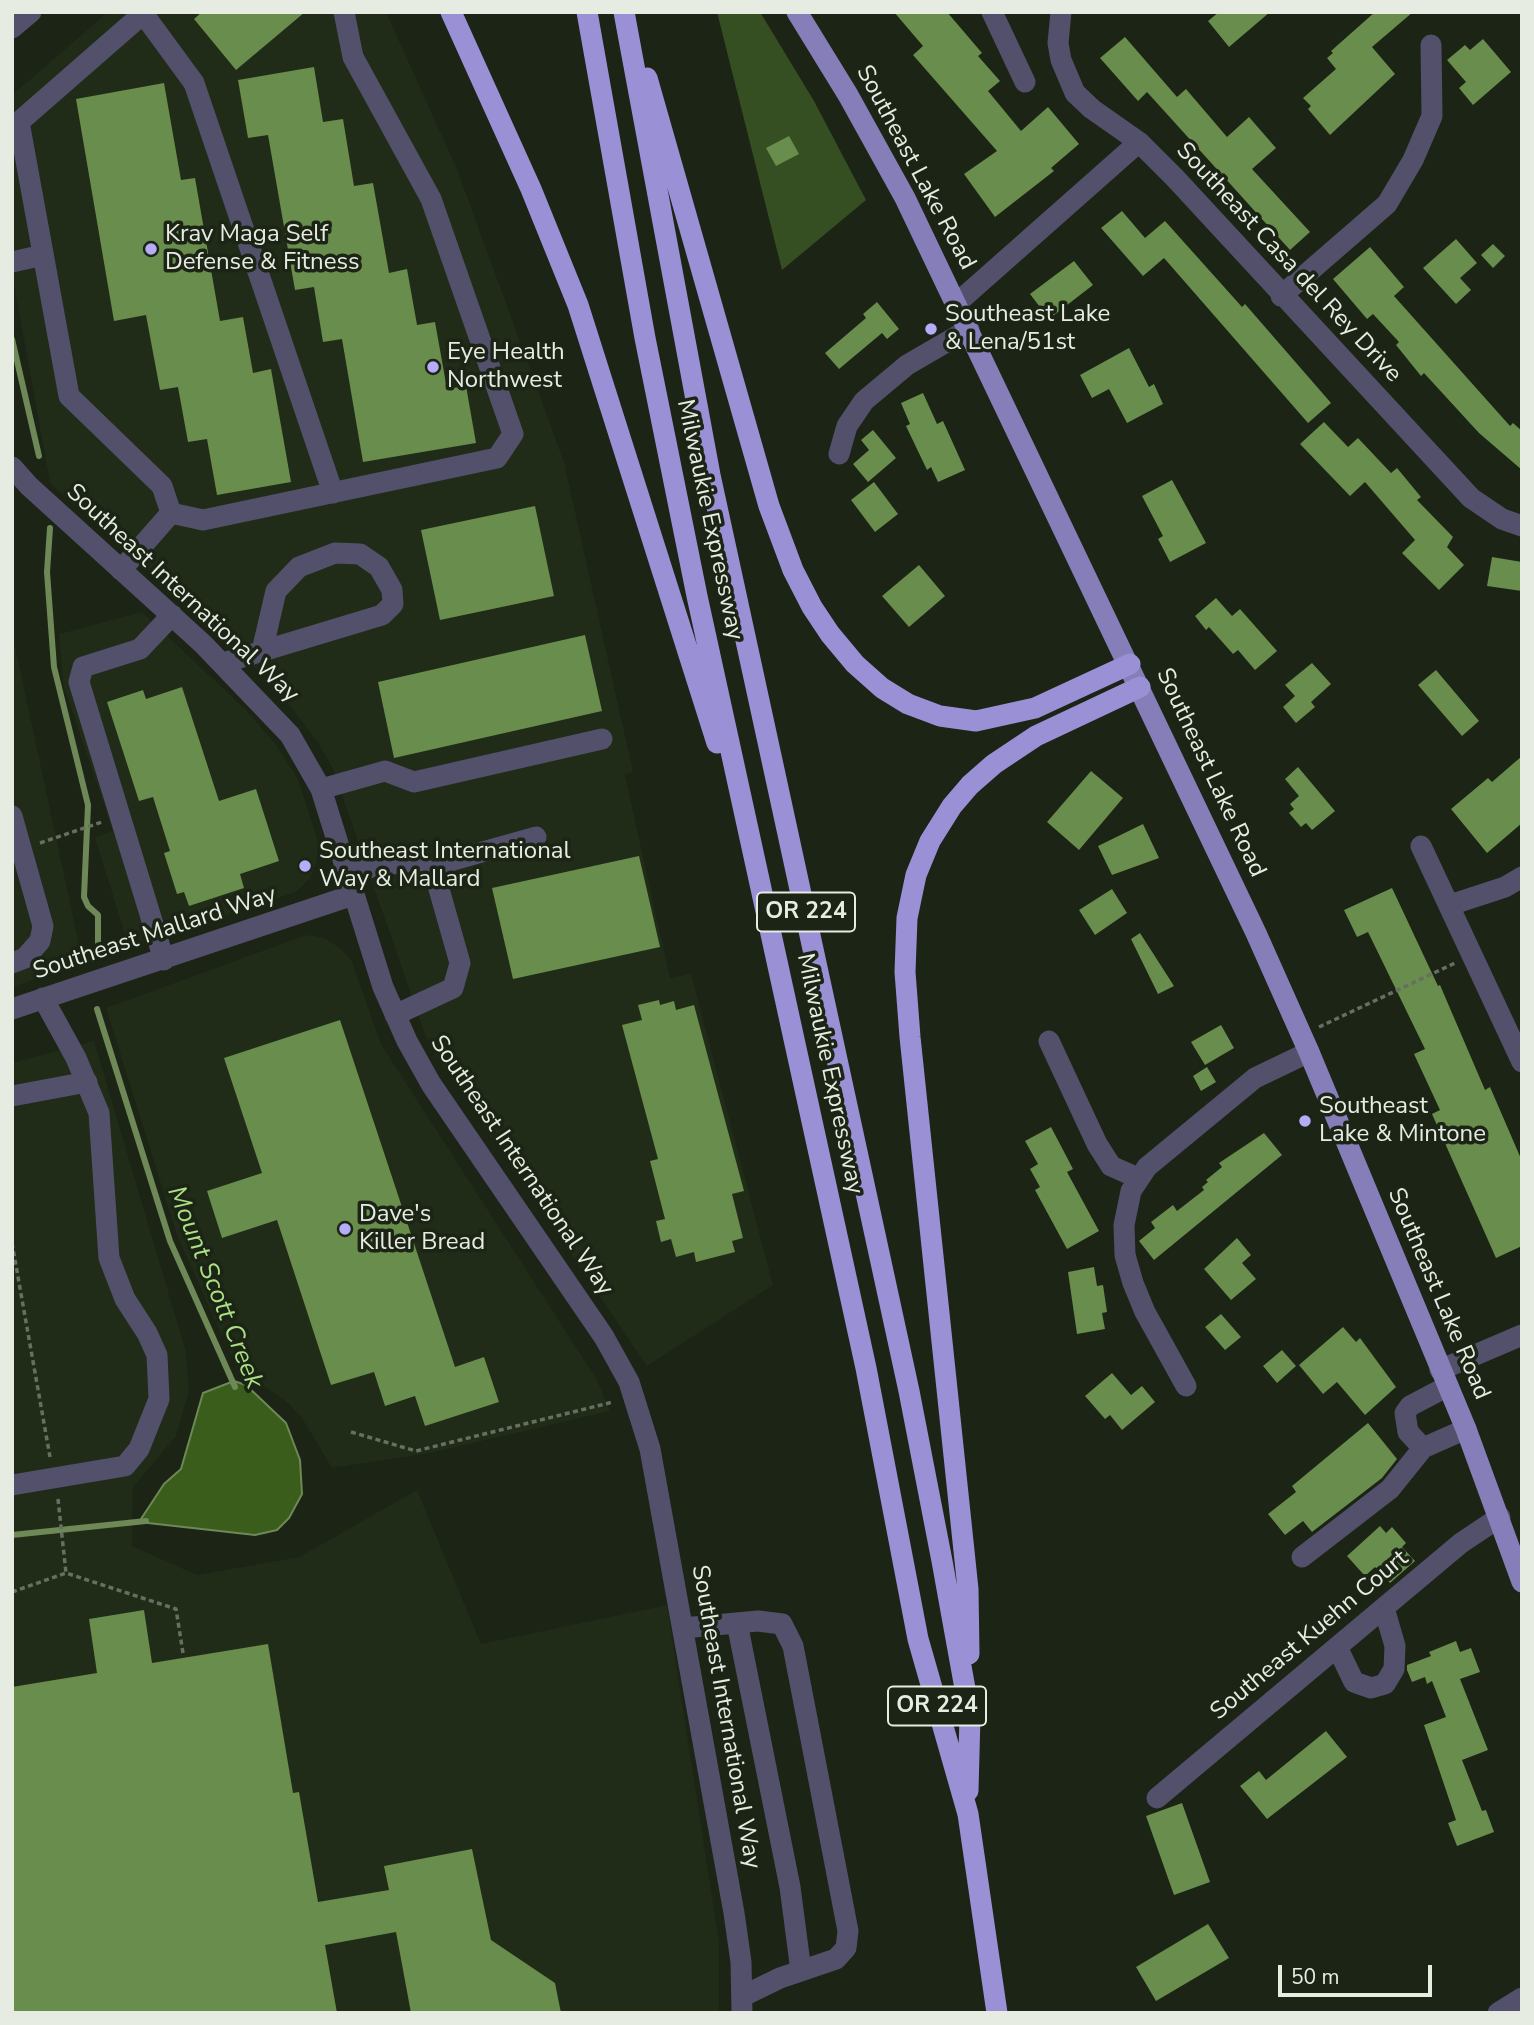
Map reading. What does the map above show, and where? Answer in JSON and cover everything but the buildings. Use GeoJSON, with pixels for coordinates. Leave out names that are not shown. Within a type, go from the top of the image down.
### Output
{"type":"FeatureCollection","features":[{"type":"Feature","properties":{"kind":"highway"},"geometry":{"type":"LineString","coordinates":[[451,12],[531,189],[578,305],[758,872]]}},
{"type":"Feature","properties":{"kind":"highway","name":"Milwaukie Expressway"},"geometry":{"type":"LineString","coordinates":[[587,12],[645,338],[863,1354],[918,1639],[968,1814],[997,2013]]}},
{"type":"Feature","properties":{"kind":"highway"},"geometry":{"type":"LineString","coordinates":[[626,12],[769,506],[793,569],[812,607],[830,634],[873,680],[908,704],[940,716],[976,721],[1035,708],[1130,664]]}},
{"type":"Feature","properties":{"kind":"highway","name":"Milwaukie Expressway"},"geometry":{"type":"LineString","coordinates":[[626,12],[709,475],[909,1391],[970,1716],[968,1814]]}},
{"type":"Feature","properties":{"kind":"highway"},"geometry":{"type":"LineString","coordinates":[[970,1716],[968,1589],[909,1024],[905,972],[907,918],[916,875],[930,841],[952,806],[970,785],[994,764],[1036,736],[1140,687]]}},
{"type":"Feature","properties":{"kind":"main road","name":"Southeast Lake Road"},"geometry":{"type":"LineString","coordinates":[[797,12],[885,161],[957,303],[1130,664],[1306,1044],[1466,1429],[1522,1582]]}},
{"type":"Feature","properties":{"kind":"street"},"geometry":{"type":"LineString","coordinates":[[12,28],[31,12]]}},
{"type":"Feature","properties":{"kind":"street"},"geometry":{"type":"LineString","coordinates":[[171,513],[203,520],[497,458],[513,435],[431,198],[353,57],[344,12]]}},
{"type":"Feature","properties":{"kind":"street"},"geometry":{"type":"LineString","coordinates":[[992,12],[1024,82]]}},
{"type":"Feature","properties":{"kind":"street","name":"Southeast Casa del Rey Drive"},"geometry":{"type":"LineString","coordinates":[[1061,12],[1058,43],[1061,60],[1075,93],[1091,110],[1139,142],[1471,498],[1502,519],[1522,526]]}},
{"type":"Feature","properties":{"kind":"street"},"geometry":{"type":"LineString","coordinates":[[171,513],[162,486],[69,396],[19,122],[143,13],[194,83],[332,493]]}},
{"type":"Feature","properties":{"kind":"street"},"geometry":{"type":"LineString","coordinates":[[1281,296],[1387,204],[1394,193],[1413,160],[1432,116],[1431,45]]}},
{"type":"Feature","properties":{"kind":"street"},"geometry":{"type":"LineString","coordinates":[[957,303],[1139,142]]}},
{"type":"Feature","properties":{"kind":"street"},"geometry":{"type":"LineString","coordinates":[[12,262],[43,255]]}},
{"type":"Feature","properties":{"kind":"street"},"geometry":{"type":"LineString","coordinates":[[839,454],[847,426],[864,401],[908,365],[969,329]]}},
{"type":"Feature","properties":{"kind":"street","name":"Southeast International Way"},"geometry":{"type":"LineString","coordinates":[[12,467],[29,486],[223,663],[290,735],[321,789],[353,895],[395,1015],[422,1070],[604,1337],[635,1397],[650,1449],[734,1913],[742,2005]]}},
{"type":"Feature","properties":{"kind":"street"},"geometry":{"type":"LineString","coordinates":[[121,570],[171,513]]}},
{"type":"Feature","properties":{"kind":"street"},"geometry":{"type":"LineString","coordinates":[[223,663],[262,652],[383,615],[393,604],[391,590],[379,567],[360,554],[335,553],[299,567],[276,591],[262,652]]}},
{"type":"Feature","properties":{"kind":"street"},"geometry":{"type":"LineString","coordinates":[[164,960],[79,682],[83,667],[140,649],[172,615]]}},
{"type":"Feature","properties":{"kind":"street"},"geometry":{"type":"LineString","coordinates":[[321,789],[385,771],[414,782],[602,739]]}},
{"type":"Feature","properties":{"kind":"street"},"geometry":{"type":"LineString","coordinates":[[12,817],[43,926],[40,941],[25,958],[12,963]]}},
{"type":"Feature","properties":{"kind":"street"},"geometry":{"type":"LineString","coordinates":[[435,876],[450,861],[536,837]]}},
{"type":"Feature","properties":{"kind":"street"},"geometry":{"type":"LineString","coordinates":[[1421,846],[1522,1062]]}},
{"type":"Feature","properties":{"kind":"street"},"geometry":{"type":"LineString","coordinates":[[346,871],[411,861],[435,876],[460,963],[453,988],[395,1015]]}},
{"type":"Feature","properties":{"kind":"street"},"geometry":{"type":"LineString","coordinates":[[1450,905],[1505,887],[1522,877]]}},
{"type":"Feature","properties":{"kind":"street","name":"Southeast Mallard Way"},"geometry":{"type":"LineString","coordinates":[[12,1009],[353,895]]}},
{"type":"Feature","properties":{"kind":"street"},"geometry":{"type":"LineString","coordinates":[[12,1485],[125,1466],[139,1449],[159,1399],[157,1355],[147,1333],[125,1299],[109,1258],[105,1234],[103,1146],[99,1113],[87,1082],[43,999]]}},
{"type":"Feature","properties":{"kind":"street"},"geometry":{"type":"LineString","coordinates":[[1049,1041],[1097,1144],[1111,1166],[1138,1178]]}},
{"type":"Feature","properties":{"kind":"street"},"geometry":{"type":"LineString","coordinates":[[1186,1385],[1145,1312],[1125,1255],[1126,1206],[1138,1178],[1255,1078],[1306,1044]]}},
{"type":"Feature","properties":{"kind":"street"},"geometry":{"type":"LineString","coordinates":[[12,1096],[87,1082]]}},
{"type":"Feature","properties":{"kind":"street"},"geometry":{"type":"LineString","coordinates":[[1423,1448],[1408,1432],[1405,1413],[1410,1406],[1444,1378],[1522,1335]]}},
{"type":"Feature","properties":{"kind":"street"},"geometry":{"type":"LineString","coordinates":[[1303,1557],[1390,1489],[1423,1448],[1466,1429]]}},
{"type":"Feature","properties":{"kind":"street","name":"Southeast Kuehn Court"},"geometry":{"type":"LineString","coordinates":[[1157,1798],[1461,1543],[1500,1517]]}},
{"type":"Feature","properties":{"kind":"street"},"geometry":{"type":"LineString","coordinates":[[1337,1647],[1354,1682],[1371,1688],[1385,1684],[1394,1668],[1395,1646],[1384,1608]]}},
{"type":"Feature","properties":{"kind":"street"},"geometry":{"type":"LineString","coordinates":[[737,1623],[790,1887],[801,1971]]}},
{"type":"Feature","properties":{"kind":"street"},"geometry":{"type":"LineString","coordinates":[[682,1628],[737,1623],[782,1624],[793,1646],[848,1931],[846,1948],[836,1959],[801,1971],[742,2005]]}},
{"type":"Feature","properties":{"kind":"street"},"geometry":{"type":"LineString","coordinates":[[1498,2013],[1522,1998]]}},
{"type":"Feature","properties":{"kind":"path"},"geometry":{"type":"LineString","coordinates":[[21,849],[120,815]]}},
{"type":"Feature","properties":{"kind":"path"},"geometry":{"type":"LineString","coordinates":[[1306,1044],[1472,954]]}},
{"type":"Feature","properties":{"kind":"path"},"geometry":{"type":"LineString","coordinates":[[12,1243],[54,1478],[66,1573]]}},
{"type":"Feature","properties":{"kind":"path"},"geometry":{"type":"LineString","coordinates":[[351,1432],[416,1451],[635,1397]]}},
{"type":"Feature","properties":{"kind":"path"},"geometry":{"type":"LineString","coordinates":[[12,1592],[66,1573],[176,1609],[183,1653]]}},
{"type":"Feature","properties":{"kind":"shaded area"},"geometry":{"type":"Polygon","coordinates":[[[108,12],[386,12],[457,169],[564,462],[633,772],[625,775],[670,978],[691,974],[773,1285],[647,1366],[434,1054],[333,769],[317,741],[278,691],[231,642],[50,483],[12,273],[12,95],[108,12]]]}},
{"type":"Feature","properties":{"kind":"shaded area"},"geometry":{"type":"Polygon","coordinates":[[[717,12],[760,12],[814,101],[866,200],[782,270],[717,12]]]}},
{"type":"Feature","properties":{"kind":"shaded area"},"geometry":{"type":"Polygon","coordinates":[[[142,612],[247,711],[277,746],[298,779],[318,841],[317,861],[310,878],[296,892],[129,947],[95,838],[113,831],[63,684],[59,634],[142,612]]]}},
{"type":"Feature","properties":{"kind":"shaded area"},"geometry":{"type":"Polygon","coordinates":[[[12,632],[83,963],[12,987],[12,632]]]}},
{"type":"Feature","properties":{"kind":"shaded area"},"geometry":{"type":"Polygon","coordinates":[[[306,935],[325,938],[341,949],[352,962],[381,1044],[597,1380],[610,1411],[430,1453],[332,1468],[302,1418],[285,1400],[237,1369],[177,1235],[106,1008],[306,935]]]}},
{"type":"Feature","properties":{"kind":"shaded area"},"geometry":{"type":"Polygon","coordinates":[[[94,1041],[186,1352],[189,1391],[176,1436],[133,1487],[132,1546],[197,1575],[299,1557],[417,1490],[481,1644],[667,1605],[719,1942],[719,2013],[12,2013],[12,1063],[94,1041]]]}},
{"type":"Feature","properties":{"kind":"shaded area"},"geometry":{"type":"Polygon","coordinates":[[[234,1381],[246,1385],[286,1423],[300,1460],[302,1494],[289,1518],[277,1530],[255,1535],[139,1522],[164,1484],[181,1469],[203,1393],[234,1381]]]}},
{"type":"Feature","properties":{"kind":"waterway","name":"Mount Scott Creek"},"geometry":{"type":"LineString","coordinates":[[12,339],[39,456]]}},
{"type":"Feature","properties":{"kind":"waterway","name":"Mount Scott Creek"},"geometry":{"type":"LineString","coordinates":[[50,528],[47,572],[54,667],[88,805],[84,897],[88,906],[98,915],[98,943]]}},
{"type":"Feature","properties":{"kind":"waterway","name":"Mount Scott Creek"},"geometry":{"type":"LineString","coordinates":[[97,1009],[170,1241],[235,1387]]}},
{"type":"Feature","properties":{"kind":"waterway","name":"Mount Scott Creek"},"geometry":{"type":"LineString","coordinates":[[12,1535],[146,1521]]}},
{"type":"Feature","properties":{"kind":"place","name":"Krav Maga Self Defense & Fitness"},"geometry":{"type":"Point","coordinates":[151,249]}},
{"type":"Feature","properties":{"kind":"place","name":"Southeast Lake & Lena/51st"},"geometry":{"type":"Point","coordinates":[931,329]}},
{"type":"Feature","properties":{"kind":"place","name":"Eye Health Northwest"},"geometry":{"type":"Point","coordinates":[433,367]}},
{"type":"Feature","properties":{"kind":"place","name":"Southeast International Way & Mallard"},"geometry":{"type":"Point","coordinates":[305,866]}},
{"type":"Feature","properties":{"kind":"place","name":"Southeast Lake & Mintone"},"geometry":{"type":"Point","coordinates":[1305,1121]}},
{"type":"Feature","properties":{"kind":"place","name":"Dave's Killer Bread"},"geometry":{"type":"Point","coordinates":[345,1229]}}]}
